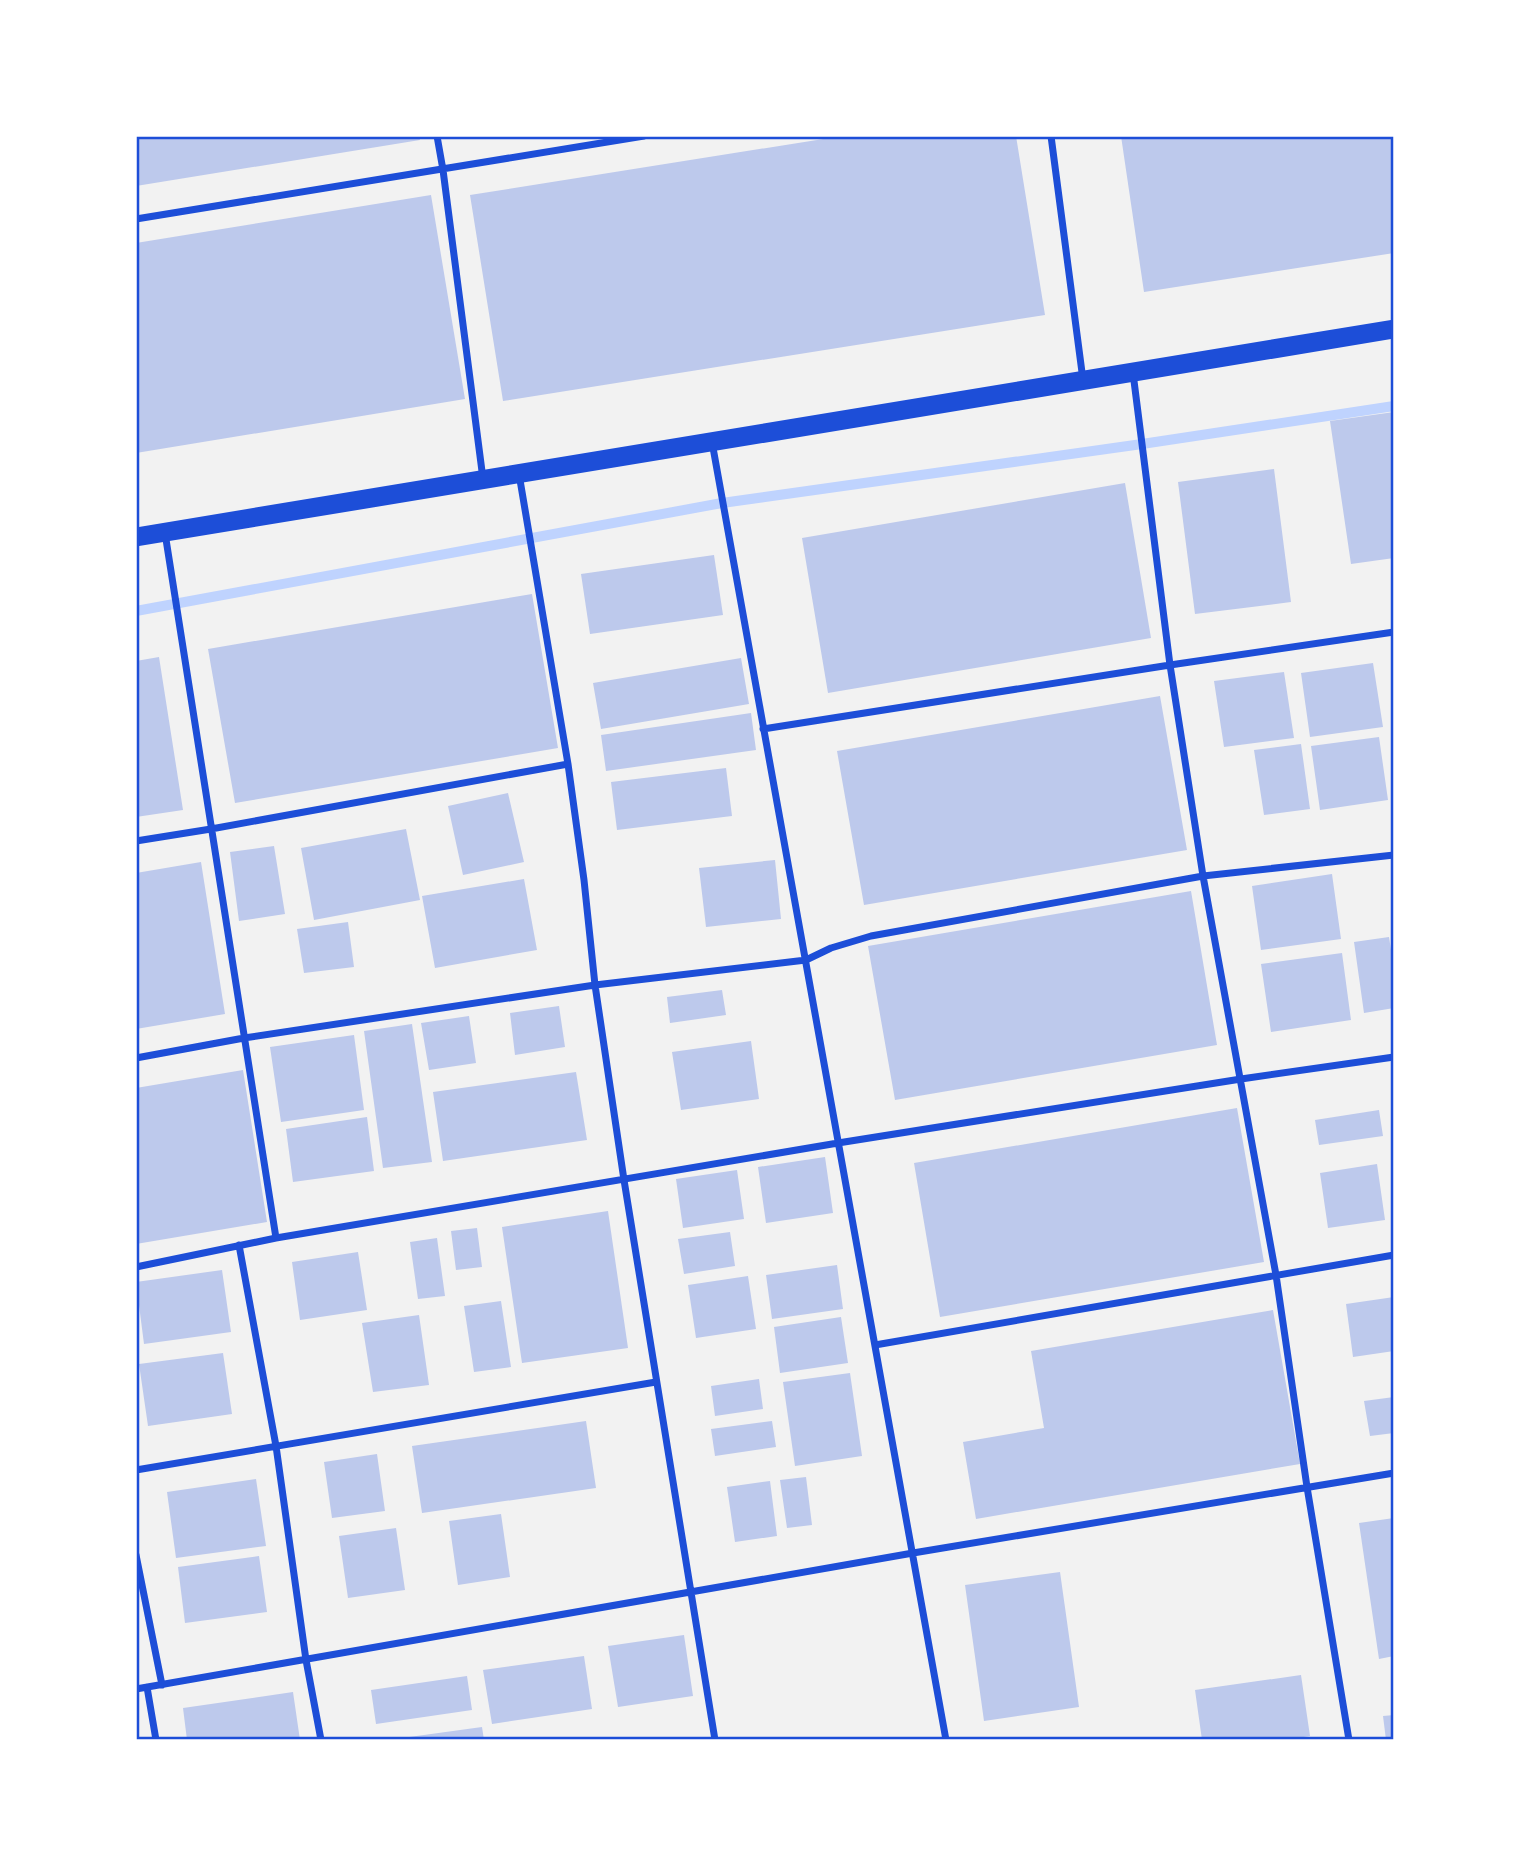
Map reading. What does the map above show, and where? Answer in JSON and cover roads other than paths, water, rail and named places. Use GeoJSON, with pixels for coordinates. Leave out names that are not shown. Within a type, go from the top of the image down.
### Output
{"type":"FeatureCollection","features":[{"type":"Feature","properties":{"kind":"highway"},"geometry":{"type":"LineString","coordinates":[[136,537],[1394,329]]}},
{"type":"Feature","properties":{"kind":"street"},"geometry":{"type":"LineString","coordinates":[[437,136],[483,480]]}},
{"type":"Feature","properties":{"kind":"street"},"geometry":{"type":"LineString","coordinates":[[136,219],[644,136]]}},
{"type":"Feature","properties":{"kind":"street"},"geometry":{"type":"LineString","coordinates":[[1051,136],[1083,380]]}},
{"type":"Feature","properties":{"kind":"street"},"geometry":{"type":"LineString","coordinates":[[1133,373],[1170,665],[1203,876],[1276,1275],[1307,1487],[1349,1740]]}},
{"type":"Feature","properties":{"kind":"street"},"geometry":{"type":"LineString","coordinates":[[712,442],[946,1740]]}},
{"type":"Feature","properties":{"kind":"street"},"geometry":{"type":"LineString","coordinates":[[519,474],[568,764],[595,985],[624,1180],[715,1740]]}},
{"type":"Feature","properties":{"kind":"street"},"geometry":{"type":"LineString","coordinates":[[164,533],[276,1238]]}},
{"type":"Feature","properties":{"kind":"street"},"geometry":{"type":"LineString","coordinates":[[763,729],[1394,632]]}},
{"type":"Feature","properties":{"kind":"street"},"geometry":{"type":"LineString","coordinates":[[136,841],[568,764]]}},
{"type":"Feature","properties":{"kind":"street"},"geometry":{"type":"LineString","coordinates":[[136,1058],[244,1038],[595,985],[806,960],[831,947],[871,936],[1203,876],[1394,855]]}},
{"type":"Feature","properties":{"kind":"street"},"geometry":{"type":"LineString","coordinates":[[136,1267],[276,1238],[838,1143],[1394,1057]]}},
{"type":"Feature","properties":{"kind":"street"},"geometry":{"type":"LineString","coordinates":[[239,1245],[276,1446],[306,1660],[321,1740]]}},
{"type":"Feature","properties":{"kind":"street"},"geometry":{"type":"LineString","coordinates":[[875,1345],[1394,1255]]}},
{"type":"Feature","properties":{"kind":"street"},"geometry":{"type":"LineString","coordinates":[[136,1470],[656,1382]]}},
{"type":"Feature","properties":{"kind":"street"},"geometry":{"type":"LineString","coordinates":[[136,1689],[913,1553],[1394,1473]]}},
{"type":"Feature","properties":{"kind":"street"},"geometry":{"type":"LineString","coordinates":[[136,1555],[162,1685]]}},
{"type":"Feature","properties":{"kind":"street"},"geometry":{"type":"LineString","coordinates":[[147,1687],[156,1740]]}},
{"type":"Feature","properties":{"kind":"waterway"},"geometry":{"type":"LineString","coordinates":[[136,611],[722,503],[1394,406]]}}]}
